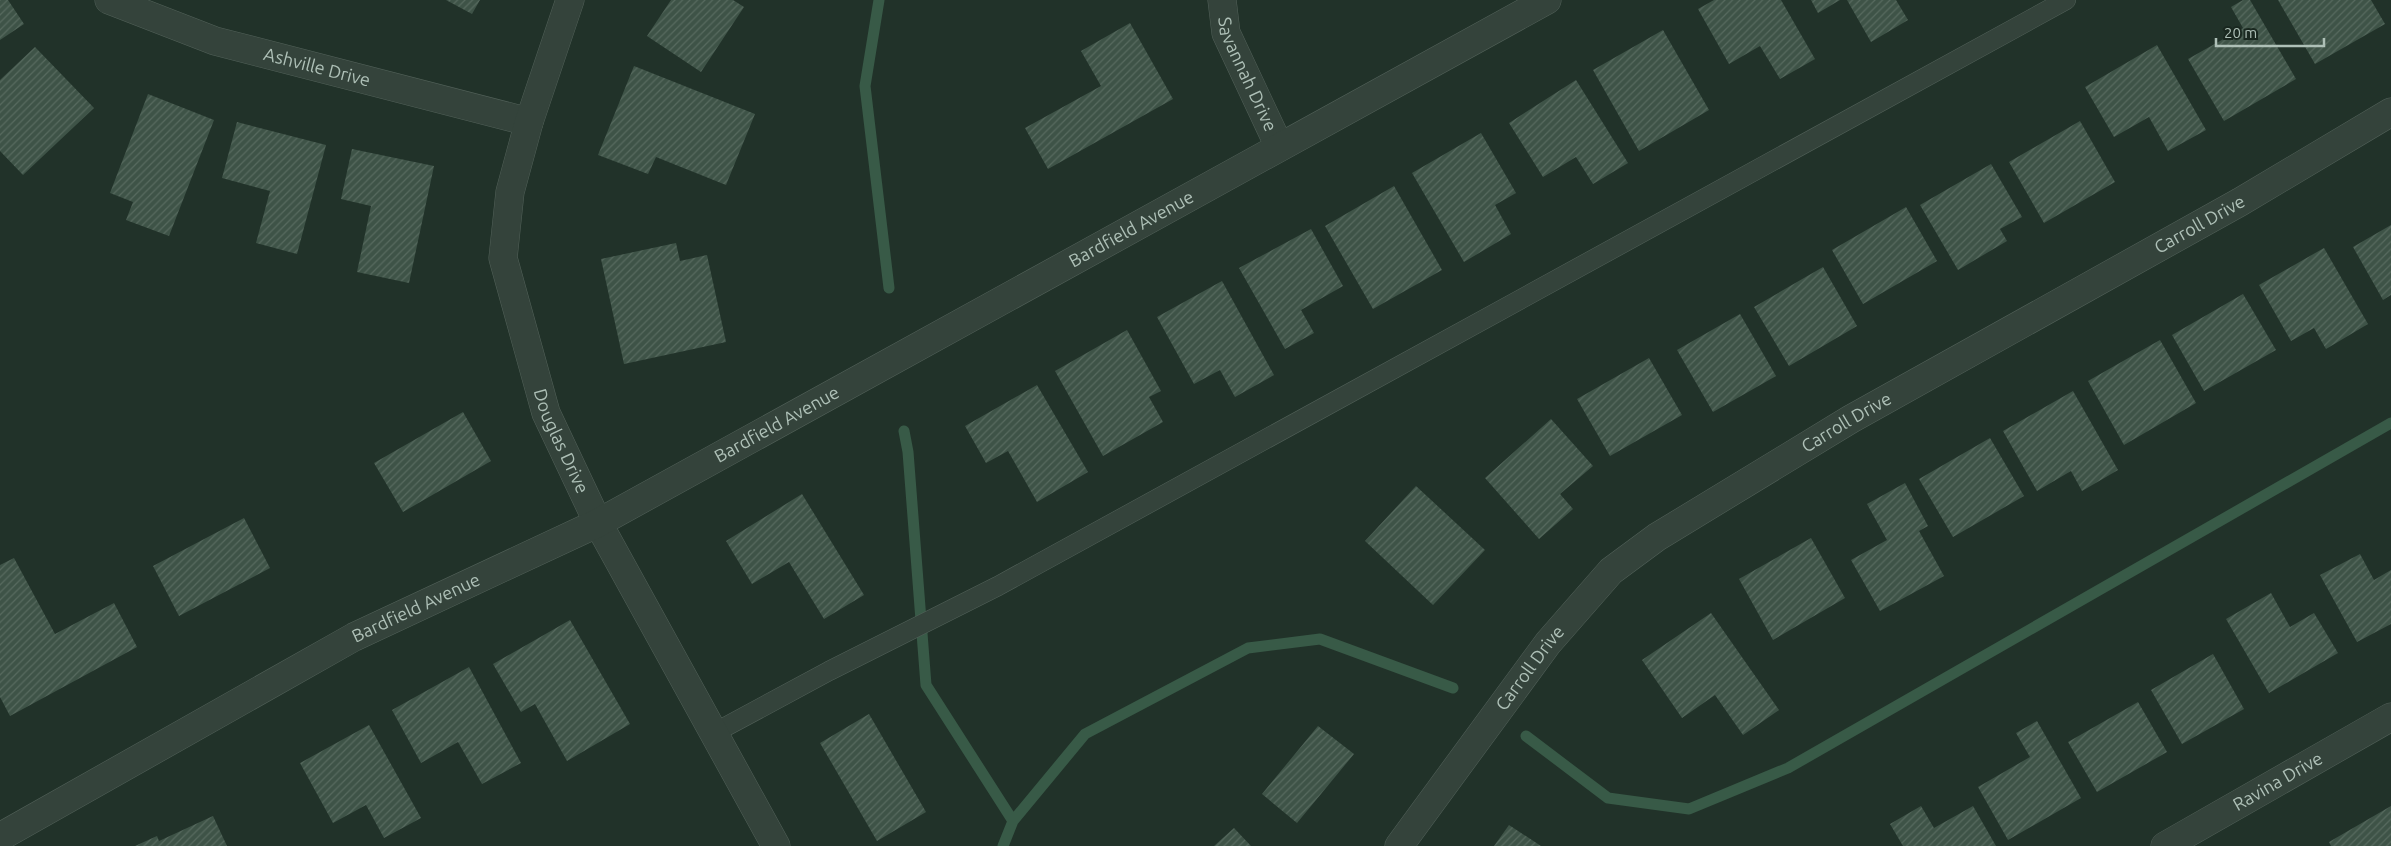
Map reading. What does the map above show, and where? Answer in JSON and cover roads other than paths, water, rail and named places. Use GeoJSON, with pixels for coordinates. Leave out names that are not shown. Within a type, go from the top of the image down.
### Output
{"type":"FeatureCollection","features":[{"type":"Feature","properties":{"kind":"street","name":"Ashville Drive"},"geometry":{"type":"LineString","coordinates":[[110,0],[216,41],[529,122]]}},
{"type":"Feature","properties":{"kind":"street","name":"Douglas Drive"},"geometry":{"type":"LineString","coordinates":[[570,0],[529,122],[510,192],[503,258],[546,413],[598,523],[776,846]]}},
{"type":"Feature","properties":{"kind":"street","name":"Savannah Drive"},"geometry":{"type":"LineString","coordinates":[[1222,0],[1226,33],[1279,146]]}},
{"type":"Feature","properties":{"kind":"street","name":"Bardfield Avenue"},"geometry":{"type":"LineString","coordinates":[[0,837],[354,637],[598,523],[1547,0]]}},
{"type":"Feature","properties":{"kind":"street","name":"Carroll Drive"},"geometry":{"type":"LineString","coordinates":[[1399,846],[1548,643],[1612,571],[1657,537],[1851,419],[2240,202],[2391,112]]}},
{"type":"Feature","properties":{"kind":"street","name":"Ravina Drive"},"geometry":{"type":"LineString","coordinates":[[2166,846],[2391,717]]}},
{"type":"Feature","properties":{"kind":"lane"},"geometry":{"type":"LineString","coordinates":[[714,733],[998,586],[2066,0]]}},
{"type":"Feature","properties":{"kind":"waterway"},"geometry":{"type":"LineString","coordinates":[[879,0],[865,86],[889,288]]}},
{"type":"Feature","properties":{"kind":"waterway"},"geometry":{"type":"LineString","coordinates":[[1526,736],[1608,798],[1689,809],[1788,768],[2391,423]]}},
{"type":"Feature","properties":{"kind":"waterway"},"geometry":{"type":"LineString","coordinates":[[904,431],[908,452],[926,685],[1013,821]]}},
{"type":"Feature","properties":{"kind":"waterway"},"geometry":{"type":"LineString","coordinates":[[1003,846],[1013,821],[1085,734],[1248,648],[1320,639],[1453,688]]}}]}
